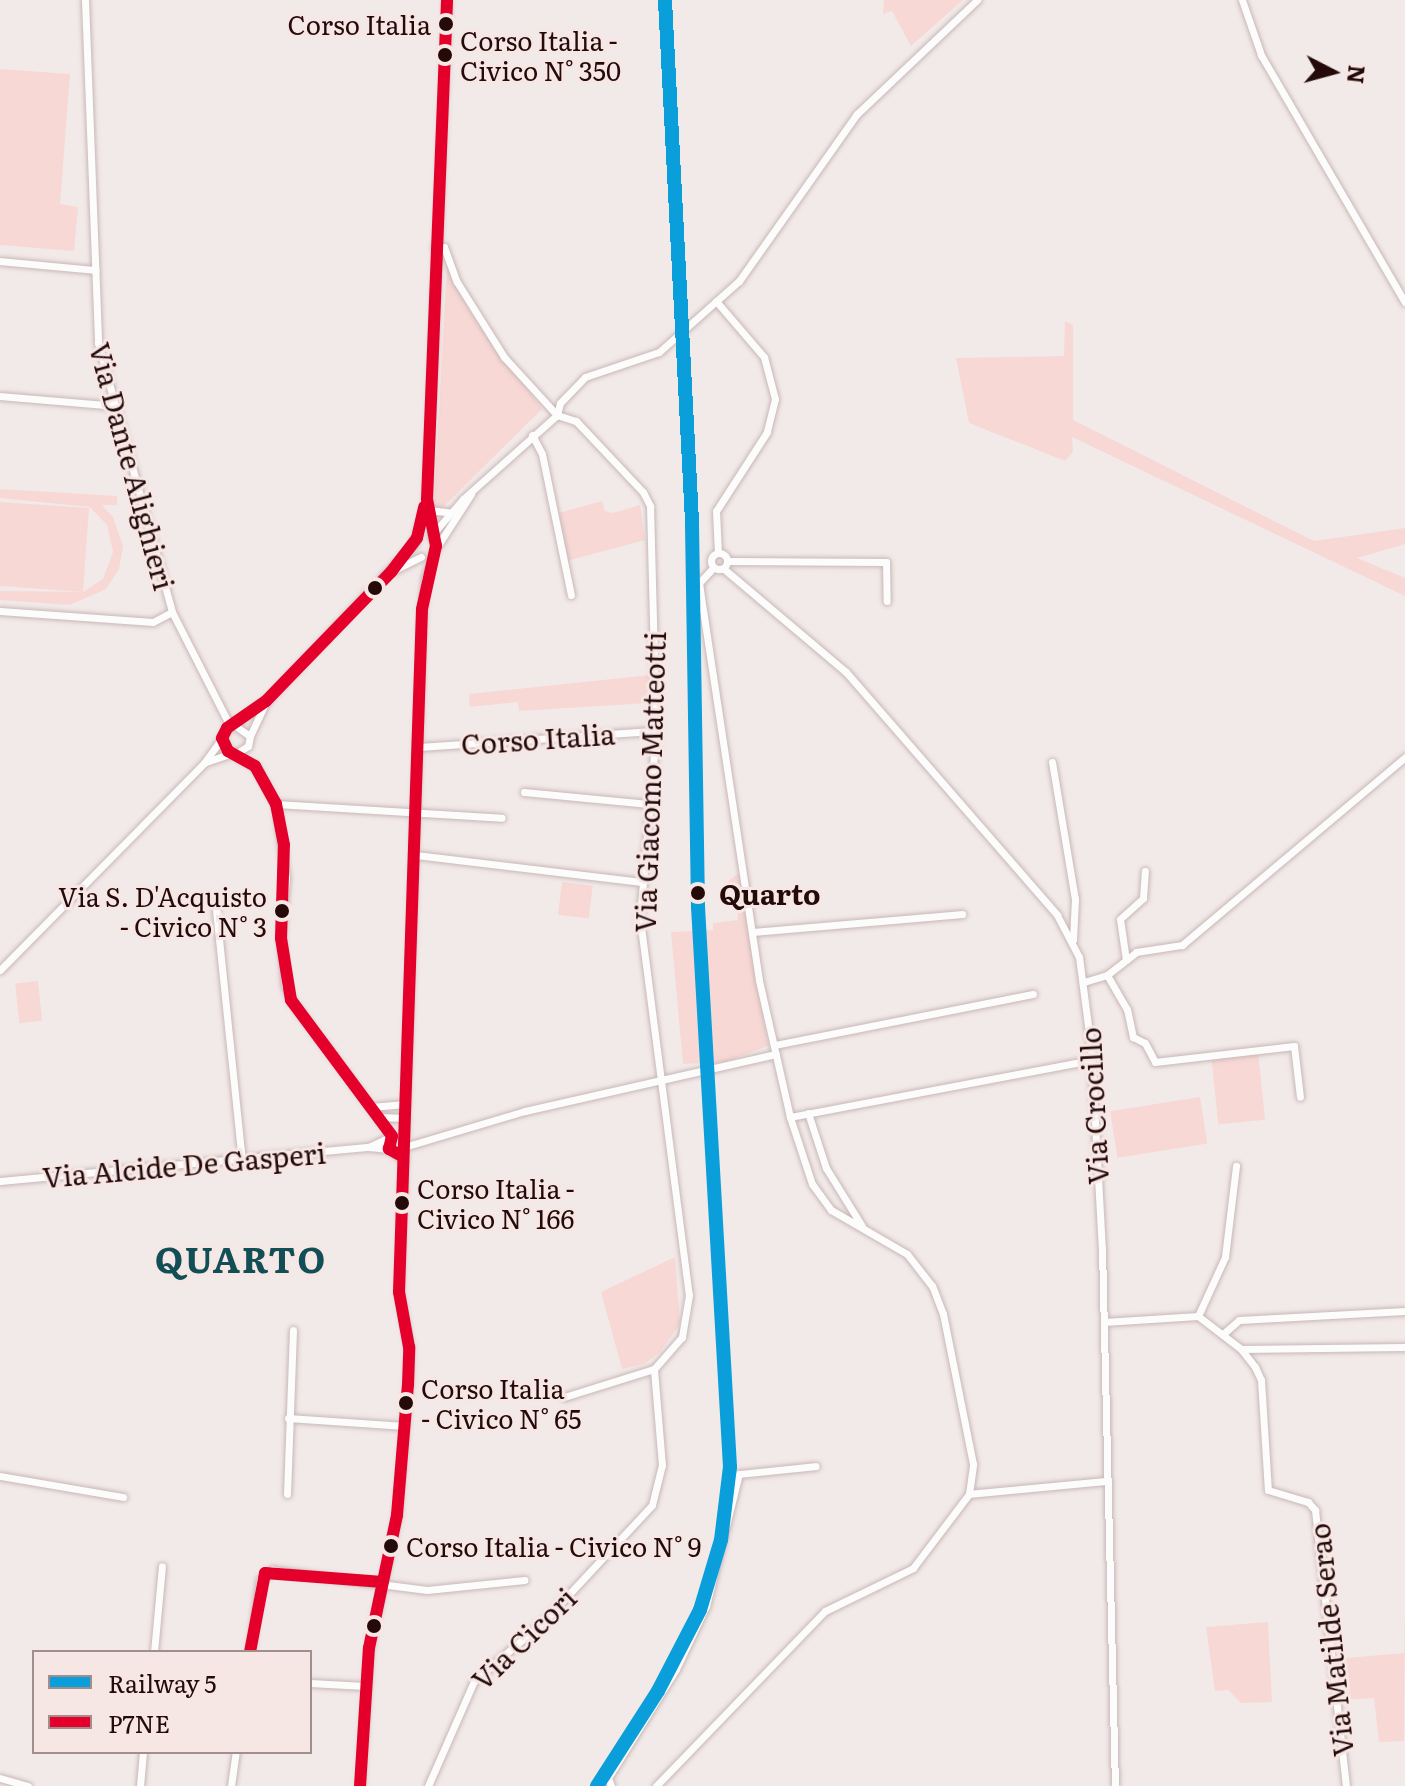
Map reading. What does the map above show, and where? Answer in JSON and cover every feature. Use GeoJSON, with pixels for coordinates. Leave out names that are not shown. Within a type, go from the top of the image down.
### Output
{"type":"FeatureCollection","features":[{"type":"Feature","properties":{"kind":"street","name":"Via Dante Alighieri"},"geometry":{"type":"LineString","coordinates":[[85,0],[98,343],[172,612],[232,725]]}},
{"type":"Feature","properties":{"kind":"street"},"geometry":{"type":"LineString","coordinates":[[394,570],[435,551],[427,499],[447,0]]}},
{"type":"Feature","properties":{"kind":"street"},"geometry":{"type":"LineString","coordinates":[[416,541],[431,536],[532,435],[557,415],[560,403],[597,370],[649,356],[670,344],[716,301],[753,265],[821,161],[857,114],[977,0]]}},
{"type":"Feature","properties":{"kind":"street"},"geometry":{"type":"LineString","coordinates":[[1242,0],[1261,55],[1405,302]]}},
{"type":"Feature","properties":{"kind":"street","name":"Via Giacomo Matteotti"},"geometry":{"type":"LineString","coordinates":[[435,247],[444,247],[457,282],[504,357],[557,415],[576,421],[648,499],[656,731],[640,919],[664,1078],[689,1310],[675,1350],[654,1369]]}},
{"type":"Feature","properties":{"kind":"street"},"geometry":{"type":"LineString","coordinates":[[0,261],[96,270]]}},
{"type":"Feature","properties":{"kind":"street"},"geometry":{"type":"LineString","coordinates":[[713,568],[712,558],[718,553],[716,511],[772,419],[774,381],[764,357],[716,301]]}},
{"type":"Feature","properties":{"kind":"street"},"geometry":{"type":"LineString","coordinates":[[0,396],[117,406]]}},
{"type":"Feature","properties":{"kind":"street"},"geometry":{"type":"LineString","coordinates":[[532,435],[542,454],[571,595]]}},
{"type":"Feature","properties":{"kind":"street","name":"Corso Italia"},"geometry":{"type":"LineString","coordinates":[[360,1786],[370,1637],[397,1515],[405,1426],[409,1347],[399,1292],[423,594],[435,551],[471,494]]}},
{"type":"Feature","properties":{"kind":"street"},"geometry":{"type":"LineString","coordinates":[[0,970],[204,763],[232,725],[266,701],[394,570],[416,541],[427,499]]}},
{"type":"Feature","properties":{"kind":"street"},"geometry":{"type":"LineString","coordinates":[[429,510],[452,513]]}},
{"type":"Feature","properties":{"kind":"street"},"geometry":{"type":"LineString","coordinates":[[416,541],[421,557]]}},
{"type":"Feature","properties":{"kind":"street","name":"Via Crocillo"},"geometry":{"type":"LineString","coordinates":[[718,553],[726,565],[846,672],[1073,940],[1084,982],[1091,1060],[1104,1322],[1115,1786]]}},
{"type":"Feature","properties":{"kind":"street"},"geometry":{"type":"LineString","coordinates":[[656,1786],[818,1618],[913,1568],[969,1494],[970,1431],[932,1286],[907,1254],[838,1215],[812,1184],[790,1117],[753,932],[699,583],[713,568],[726,565],[886,562],[887,601]]}},
{"type":"Feature","properties":{"kind":"street"},"geometry":{"type":"LineString","coordinates":[[0,611],[153,622],[172,612]]}},
{"type":"Feature","properties":{"kind":"street"},"geometry":{"type":"LineString","coordinates":[[204,763],[235,753],[250,739],[266,701]]}},
{"type":"Feature","properties":{"kind":"street"},"geometry":{"type":"LineString","coordinates":[[232,725],[250,739],[255,766],[276,804],[286,878],[281,938],[285,985],[291,1000],[378,1117],[390,1137],[393,1151],[404,1160]]}},
{"type":"Feature","properties":{"kind":"street","name":"Corso Italia"},"geometry":{"type":"LineString","coordinates":[[419,747],[584,732],[656,731]]}},
{"type":"Feature","properties":{"kind":"street"},"geometry":{"type":"LineString","coordinates":[[222,738],[235,753],[255,766]]}},
{"type":"Feature","properties":{"kind":"street"},"geometry":{"type":"LineString","coordinates":[[1084,982],[1107,975],[1136,952],[1182,945],[1405,757]]}},
{"type":"Feature","properties":{"kind":"street"},"geometry":{"type":"LineString","coordinates":[[1052,762],[1075,899],[1073,940]]}},
{"type":"Feature","properties":{"kind":"street"},"geometry":{"type":"LineString","coordinates":[[524,792],[648,804]]}},
{"type":"Feature","properties":{"kind":"street"},"geometry":{"type":"LineString","coordinates":[[276,804],[416,809],[502,818]]}},
{"type":"Feature","properties":{"kind":"street"},"geometry":{"type":"LineString","coordinates":[[415,855],[642,882]]}},
{"type":"Feature","properties":{"kind":"street"},"geometry":{"type":"LineString","coordinates":[[1126,960],[1120,919],[1143,898],[1145,871]]}},
{"type":"Feature","properties":{"kind":"street"},"geometry":{"type":"LineString","coordinates":[[216,910],[242,1160]]}},
{"type":"Feature","properties":{"kind":"street"},"geometry":{"type":"LineString","coordinates":[[753,932],[962,914]]}},
{"type":"Feature","properties":{"kind":"street"},"geometry":{"type":"LineString","coordinates":[[1107,975],[1127,1009],[1133,1037],[1145,1043],[1155,1062],[1294,1046],[1300,1097]]}},
{"type":"Feature","properties":{"kind":"street"},"geometry":{"type":"LineString","coordinates":[[393,1151],[404,1145],[664,1078],[723,1070],[775,1049],[1033,994]]}},
{"type":"Feature","properties":{"kind":"street"},"geometry":{"type":"LineString","coordinates":[[790,1117],[1091,1060]]}},
{"type":"Feature","properties":{"kind":"street"},"geometry":{"type":"LineString","coordinates":[[371,1107],[405,1104]]}},
{"type":"Feature","properties":{"kind":"street"},"geometry":{"type":"LineString","coordinates":[[808,1113],[818,1149],[847,1206],[864,1228]]}},
{"type":"Feature","properties":{"kind":"street"},"geometry":{"type":"LineString","coordinates":[[378,1117],[405,1118]]}},
{"type":"Feature","properties":{"kind":"street"},"geometry":{"type":"LineString","coordinates":[[390,1137],[401,1136],[404,1145]]}},
{"type":"Feature","properties":{"kind":"street","name":"Via Alcide De Gasperi"},"geometry":{"type":"LineString","coordinates":[[369,1147],[390,1137]]}},
{"type":"Feature","properties":{"kind":"street","name":"Via Alcide De Gasperi"},"geometry":{"type":"LineString","coordinates":[[0,1181],[369,1147],[393,1151]]}},
{"type":"Feature","properties":{"kind":"street"},"geometry":{"type":"LineString","coordinates":[[1104,1322],[1198,1316],[1225,1257],[1236,1166]]}},
{"type":"Feature","properties":{"kind":"street"},"geometry":{"type":"LineString","coordinates":[[838,1215],[847,1206]]}},
{"type":"Feature","properties":{"kind":"street"},"geometry":{"type":"LineString","coordinates":[[1223,1334],[1239,1320],[1405,1311]]}},
{"type":"Feature","properties":{"kind":"street","name":"Via Matilde Serao"},"geometry":{"type":"LineString","coordinates":[[1198,1316],[1241,1349],[1261,1380],[1268,1490],[1308,1502],[1315,1510],[1346,1786]]}},
{"type":"Feature","properties":{"kind":"street"},"geometry":{"type":"LineString","coordinates":[[287,1494],[293,1330]]}},
{"type":"Feature","properties":{"kind":"street"},"geometry":{"type":"LineString","coordinates":[[1241,1349],[1405,1347]]}},
{"type":"Feature","properties":{"kind":"street"},"geometry":{"type":"LineString","coordinates":[[564,1397],[654,1369]]}},
{"type":"Feature","properties":{"kind":"street","name":"Via Cicori"},"geometry":{"type":"LineString","coordinates":[[428,1786],[474,1681],[544,1621],[652,1505],[662,1465],[654,1369]]}},
{"type":"Feature","properties":{"kind":"street"},"geometry":{"type":"LineString","coordinates":[[288,1418],[405,1426]]}},
{"type":"Feature","properties":{"kind":"street"},"geometry":{"type":"LineString","coordinates":[[611,1786],[608,1778],[676,1669],[706,1606],[739,1474],[816,1466]]}},
{"type":"Feature","properties":{"kind":"street"},"geometry":{"type":"LineString","coordinates":[[0,1476],[123,1497]]}},
{"type":"Feature","properties":{"kind":"street"},"geometry":{"type":"LineString","coordinates":[[969,1494],[1107,1481]]}},
{"type":"Feature","properties":{"kind":"street"},"geometry":{"type":"LineString","coordinates":[[154,1650],[162,1566]]}},
{"type":"Feature","properties":{"kind":"street"},"geometry":{"type":"LineString","coordinates":[[250,1650],[265,1573],[383,1582],[427,1590],[524,1580]]}},
{"type":"Feature","properties":{"kind":"street"},"geometry":{"type":"LineString","coordinates":[[312,1683],[365,1686]]}},
{"type":"Feature","properties":{"kind":"street"},"geometry":{"type":"LineString","coordinates":[[140,1786],[143,1754]]}},
{"type":"Feature","properties":{"kind":"street"},"geometry":{"type":"LineString","coordinates":[[231,1786],[236,1754]]}},
{"type":"Feature","properties":{"kind":"street"},"geometry":{"type":"LineString","coordinates":[[0,1778],[28,1786]]}},
{"type":"Feature","properties":{"kind":"shaded area"},"geometry":{"type":"Polygon","coordinates":[[[884,0],[963,0],[911,46],[892,11],[883,14],[884,0]]]}},
{"type":"Feature","properties":{"kind":"shaded area"},"geometry":{"type":"Polygon","coordinates":[[[0,69],[70,74],[60,204],[78,207],[74,251],[0,245],[0,69]]]}},
{"type":"Feature","properties":{"kind":"shaded area"},"geometry":{"type":"Polygon","coordinates":[[[447,265],[471,313],[542,409],[441,509],[434,506],[447,265]]]}},
{"type":"Feature","properties":{"kind":"shaded area"},"geometry":{"type":"Polygon","coordinates":[[[1065,321],[1073,325],[1073,420],[1314,541],[1405,528],[1405,544],[1357,558],[1405,578],[1405,596],[1072,437],[1073,452],[1065,461],[969,423],[956,358],[1064,356],[1065,321]]]}},
{"type":"Feature","properties":{"kind":"shaded area"},"geometry":{"type":"Polygon","coordinates":[[[0,489],[117,496],[117,505],[102,505],[113,517],[123,546],[119,569],[106,589],[70,605],[0,600],[0,591],[83,592],[103,579],[113,552],[107,525],[90,507],[0,498],[0,489]]]}},
{"type":"Feature","properties":{"kind":"shaded area"},"geometry":{"type":"Polygon","coordinates":[[[602,501],[605,511],[613,513],[640,505],[645,540],[567,561],[559,513],[602,501]]]}},
{"type":"Feature","properties":{"kind":"shaded area"},"geometry":{"type":"Polygon","coordinates":[[[0,502],[89,508],[83,592],[0,586],[0,502]]]}},
{"type":"Feature","properties":{"kind":"shaded area"},"geometry":{"type":"Polygon","coordinates":[[[650,675],[648,703],[519,711],[518,702],[470,707],[469,694],[650,675]]]}},
{"type":"Feature","properties":{"kind":"shaded area"},"geometry":{"type":"Polygon","coordinates":[[[739,873],[768,1046],[725,1062],[683,1064],[671,932],[713,930],[713,923],[738,920],[735,886],[727,882],[739,873]]]}},
{"type":"Feature","properties":{"kind":"shaded area"},"geometry":{"type":"Polygon","coordinates":[[[562,882],[593,886],[589,919],[558,915],[562,882]]]}},
{"type":"Feature","properties":{"kind":"shaded area"},"geometry":{"type":"Polygon","coordinates":[[[38,981],[42,1021],[19,1023],[15,983],[38,981]]]}},
{"type":"Feature","properties":{"kind":"shaded area"},"geometry":{"type":"Polygon","coordinates":[[[1258,1052],[1265,1120],[1218,1125],[1211,1057],[1258,1052]]]}},
{"type":"Feature","properties":{"kind":"shaded area"},"geometry":{"type":"Polygon","coordinates":[[[1200,1097],[1207,1143],[1117,1158],[1110,1111],[1200,1097]]]}},
{"type":"Feature","properties":{"kind":"shaded area"},"geometry":{"type":"Polygon","coordinates":[[[675,1257],[680,1324],[660,1352],[644,1364],[622,1369],[601,1292],[675,1257]]]}},
{"type":"Feature","properties":{"kind":"shaded area"},"geometry":{"type":"Polygon","coordinates":[[[1405,1614],[1404,1741],[1379,1742],[1374,1698],[1340,1700],[1335,1659],[1404,1653],[1405,1614]]]}},
{"type":"Feature","properties":{"kind":"shaded area"},"geometry":{"type":"Polygon","coordinates":[[[1268,1622],[1272,1702],[1241,1703],[1228,1690],[1215,1691],[1206,1627],[1268,1622]]]}},
{"type":"Feature","properties":{"kind":"rail line","name":"5"},"geometry":{"type":"LineString","coordinates":[[597,1786],[658,1691],[700,1610],[721,1540],[730,1467],[698,907],[692,521],[665,0]]}},
{"type":"Feature","properties":{"kind":"transit line","name":"P7NE"},"geometry":{"type":"LineString","coordinates":[[360,1786],[369,1648],[397,1515],[408,1385],[409,1347],[399,1292],[422,609],[436,546],[427,499],[447,0]]}},
{"type":"Feature","properties":{"kind":"transit line","name":"P7NE"},"geometry":{"type":"LineString","coordinates":[[400,1155],[389,1149],[392,1136],[291,1000],[281,938],[284,845],[276,804],[255,766],[228,751],[222,738],[227,728],[266,701],[391,572],[417,538],[424,507]]}},
{"type":"Feature","properties":{"kind":"transit line","name":"P7NE"},"geometry":{"type":"LineString","coordinates":[[250,1650],[265,1573],[383,1582]]}},
{"type":"Feature","properties":{"kind":"place","name":"Corso Italia"},"geometry":{"type":"Point","coordinates":[446,24]}},
{"type":"Feature","properties":{"kind":"place","name":"Corso Italia - Civico N° 350"},"geometry":{"type":"Point","coordinates":[445,55]}},
{"type":"Feature","properties":{"kind":"place","name":"Quarto"},"geometry":{"type":"Point","coordinates":[698,893]}},
{"type":"Feature","properties":{"kind":"place","name":"Via S. D'Acquisto - Civico N° 3"},"geometry":{"type":"Point","coordinates":[282,911]}},
{"type":"Feature","properties":{"kind":"place","name":"Corso Italia - Civico N° 166"},"geometry":{"type":"Point","coordinates":[402,1203]}},
{"type":"Feature","properties":{"kind":"place","name":"Corso Italia - Civico N° 65"},"geometry":{"type":"Point","coordinates":[406,1403]}},
{"type":"Feature","properties":{"kind":"place","name":"Corso Italia - Civico N° 9"},"geometry":{"type":"Point","coordinates":[391,1546]}},
{"type":"Feature","properties":{"kind":"district","name":"QUARTO"},"geometry":{"type":"Point","coordinates":[241,1258]}}]}
